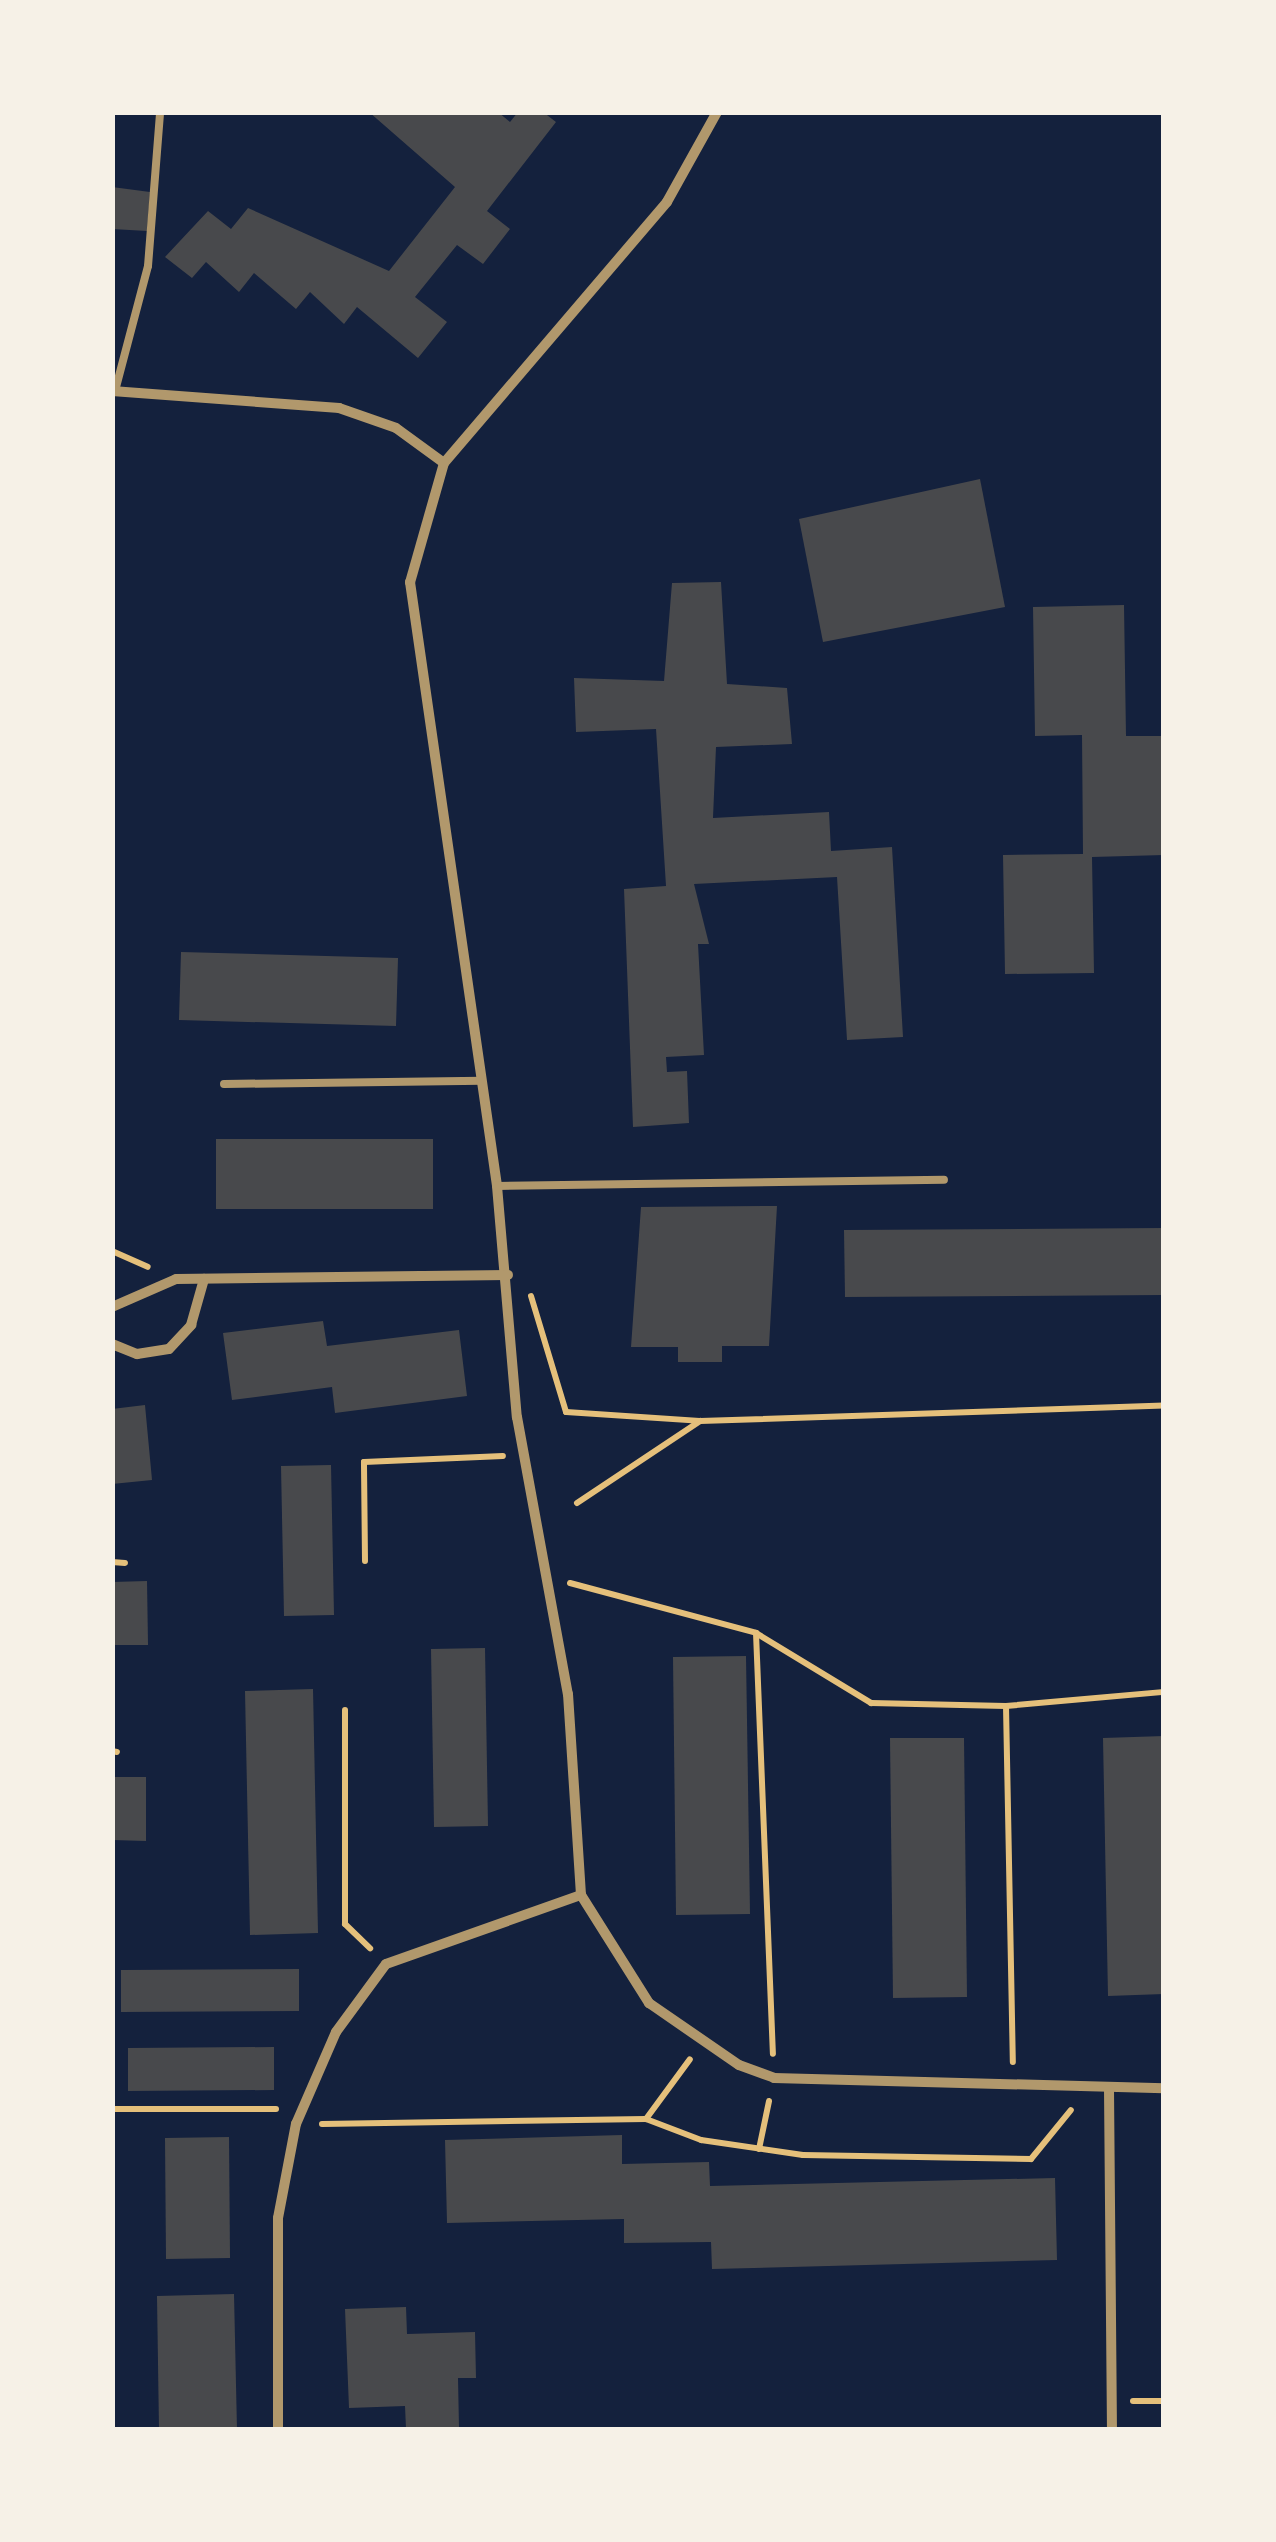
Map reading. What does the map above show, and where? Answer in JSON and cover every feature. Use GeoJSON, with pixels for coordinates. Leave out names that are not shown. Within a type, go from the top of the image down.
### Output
{"type":"FeatureCollection","features":[{"type":"Feature","properties":{"kind":"street"},"geometry":{"type":"LineString","coordinates":[[717,112],[668,202],[444,463],[410,582],[497,1186],[526,1455],[568,1694],[581,1895],[648,2003],[702,2042],[774,2078],[1164,2088]]}},
{"type":"Feature","properties":{"kind":"street"},"geometry":{"type":"LineString","coordinates":[[114,391],[339,408],[396,428],[444,463]]}},
{"type":"Feature","properties":{"kind":"street"},"geometry":{"type":"LineString","coordinates":[[112,1308],[176,1280],[508,1275]]}},
{"type":"Feature","properties":{"kind":"street"},"geometry":{"type":"LineString","coordinates":[[112,1344],[137,1354],[168,1350],[191,1325],[204,1279]]}},
{"type":"Feature","properties":{"kind":"street"},"geometry":{"type":"LineString","coordinates":[[278,2430],[278,2218],[296,2124],[336,2032],[386,1964],[581,1895]]}},
{"type":"Feature","properties":{"kind":"street"},"geometry":{"type":"LineString","coordinates":[[1109,2089],[1112,2430]]}},
{"type":"Feature","properties":{"kind":"lane"},"geometry":{"type":"LineString","coordinates":[[114,391],[148,266],[160,112]]}},
{"type":"Feature","properties":{"kind":"lane"},"geometry":{"type":"LineString","coordinates":[[224,1084],[482,1081]]}},
{"type":"Feature","properties":{"kind":"lane"},"geometry":{"type":"LineString","coordinates":[[497,1186],[944,1180]]}},
{"type":"Feature","properties":{"kind":"path"},"geometry":{"type":"LineString","coordinates":[[508,1275],[537,1302],[566,1412],[700,1421],[1164,1406]]}},
{"type":"Feature","properties":{"kind":"path"},"geometry":{"type":"LineString","coordinates":[[577,1502],[700,1421]]}},
{"type":"Feature","properties":{"kind":"path"},"geometry":{"type":"LineString","coordinates":[[366,1562],[364,1462],[526,1455]]}},
{"type":"Feature","properties":{"kind":"path"},"geometry":{"type":"LineString","coordinates":[[112,1562],[125,1562]]}},
{"type":"Feature","properties":{"kind":"path"},"geometry":{"type":"LineString","coordinates":[[549,1577],[756,1633],[871,1703],[1006,1706],[1164,1692]]}},
{"type":"Feature","properties":{"kind":"path"},"geometry":{"type":"LineString","coordinates":[[756,1633],[774,2078],[759,2149]]}},
{"type":"Feature","properties":{"kind":"path"},"geometry":{"type":"LineString","coordinates":[[1006,1706],[1013,2083]]}},
{"type":"Feature","properties":{"kind":"path"},"geometry":{"type":"LineString","coordinates":[[345,1710],[345,1924],[386,1964]]}},
{"type":"Feature","properties":{"kind":"path"},"geometry":{"type":"LineString","coordinates":[[646,2119],[702,2042]]}},
{"type":"Feature","properties":{"kind":"path"},"geometry":{"type":"LineString","coordinates":[[296,2124],[646,2119],[759,2149],[1031,2159],[1090,2088]]}},
{"type":"Feature","properties":{"kind":"path"},"geometry":{"type":"LineString","coordinates":[[112,2109],[302,2109]]}},
{"type":"Feature","properties":{"kind":"building"},"geometry":{"type":"Polygon","coordinates":[[[369,112],[498,112],[510,122],[518,112],[543,112],[556,122],[487,211],[510,229],[483,264],[457,245],[415,297],[447,322],[418,358],[357,307],[344,324],[310,292],[296,309],[254,273],[239,292],[206,262],[192,278],[165,257],[208,211],[231,229],[248,208],[389,271],[455,187],[369,112]]]}},
{"type":"Feature","properties":{"kind":"building"},"geometry":{"type":"Polygon","coordinates":[[[112,187],[150,192],[147,231],[112,229],[112,187]]]}},
{"type":"Feature","properties":{"kind":"building"},"geometry":{"type":"Polygon","coordinates":[[[980,479],[1005,607],[823,642],[799,519],[980,479]]]}},
{"type":"Feature","properties":{"kind":"building"},"geometry":{"type":"Polygon","coordinates":[[[721,582],[727,684],[787,688],[792,744],[716,747],[713,818],[829,812],[831,851],[892,847],[903,1037],[847,1040],[837,877],[694,884],[709,944],[698,944],[704,1055],[666,1057],[667,1072],[687,1071],[689,1123],[633,1127],[624,889],[666,886],[656,729],[576,732],[574,678],[664,681],[672,583],[721,582]]]}},
{"type":"Feature","properties":{"kind":"building"},"geometry":{"type":"Polygon","coordinates":[[[1124,605],[1126,736],[1164,736],[1164,855],[1092,857],[1094,973],[1005,974],[1003,855],[1083,854],[1082,735],[1035,736],[1033,607],[1124,605]]]}},
{"type":"Feature","properties":{"kind":"building"},"geometry":{"type":"Polygon","coordinates":[[[181,952],[398,958],[396,1026],[179,1020],[181,952]]]}},
{"type":"Feature","properties":{"kind":"building"},"geometry":{"type":"Polygon","coordinates":[[[216,1139],[433,1139],[433,1209],[216,1209],[216,1139]]]}},
{"type":"Feature","properties":{"kind":"building"},"geometry":{"type":"Polygon","coordinates":[[[777,1206],[769,1346],[722,1346],[722,1362],[678,1362],[678,1347],[631,1347],[641,1207],[777,1206]]]}},
{"type":"Feature","properties":{"kind":"building"},"geometry":{"type":"Polygon","coordinates":[[[1164,1228],[1164,1295],[845,1297],[844,1230],[1164,1228]]]}},
{"type":"Feature","properties":{"kind":"building"},"geometry":{"type":"Polygon","coordinates":[[[323,1321],[327,1346],[459,1330],[467,1396],[335,1413],[332,1387],[232,1400],[223,1333],[323,1321]]]}},
{"type":"Feature","properties":{"kind":"building"},"geometry":{"type":"Polygon","coordinates":[[[145,1405],[152,1480],[112,1484],[112,1409],[145,1405]]]}},
{"type":"Feature","properties":{"kind":"building"},"geometry":{"type":"Polygon","coordinates":[[[331,1465],[334,1615],[284,1616],[281,1466],[331,1465]]]}},
{"type":"Feature","properties":{"kind":"building"},"geometry":{"type":"Polygon","coordinates":[[[147,1581],[148,1645],[112,1645],[112,1582],[147,1581]]]}},
{"type":"Feature","properties":{"kind":"building"},"geometry":{"type":"Polygon","coordinates":[[[485,1648],[488,1826],[434,1827],[431,1649],[485,1648]]]}},
{"type":"Feature","properties":{"kind":"building"},"geometry":{"type":"Polygon","coordinates":[[[746,1656],[750,1914],[676,1915],[673,1657],[746,1656]]]}},
{"type":"Feature","properties":{"kind":"building"},"geometry":{"type":"Polygon","coordinates":[[[313,1689],[318,1933],[250,1935],[245,1691],[313,1689]]]}},
{"type":"Feature","properties":{"kind":"building"},"geometry":{"type":"Polygon","coordinates":[[[1164,1736],[1164,1994],[1108,1996],[1103,1738],[1164,1736]]]}},
{"type":"Feature","properties":{"kind":"building"},"geometry":{"type":"Polygon","coordinates":[[[890,1738],[964,1738],[967,1997],[893,1998],[890,1738]]]}},
{"type":"Feature","properties":{"kind":"building"},"geometry":{"type":"Polygon","coordinates":[[[112,1777],[146,1777],[146,1841],[112,1840],[112,1777]]]}},
{"type":"Feature","properties":{"kind":"building"},"geometry":{"type":"Polygon","coordinates":[[[299,1969],[299,2011],[121,2012],[121,1970],[299,1969]]]}},
{"type":"Feature","properties":{"kind":"building"},"geometry":{"type":"Polygon","coordinates":[[[274,2047],[274,2090],[128,2091],[128,2048],[274,2047]]]}},
{"type":"Feature","properties":{"kind":"building"},"geometry":{"type":"Polygon","coordinates":[[[622,2135],[622,2164],[709,2162],[710,2186],[1055,2178],[1057,2260],[712,2269],[711,2242],[624,2243],[624,2219],[447,2223],[445,2140],[622,2135]]]}},
{"type":"Feature","properties":{"kind":"building"},"geometry":{"type":"Polygon","coordinates":[[[229,2137],[230,2258],[166,2259],[165,2138],[229,2137]]]}},
{"type":"Feature","properties":{"kind":"building"},"geometry":{"type":"Polygon","coordinates":[[[234,2294],[237,2430],[159,2430],[157,2296],[234,2294]]]}},
{"type":"Feature","properties":{"kind":"building"},"geometry":{"type":"Polygon","coordinates":[[[406,2307],[407,2334],[475,2332],[476,2378],[458,2378],[459,2427],[406,2429],[405,2406],[349,2408],[345,2309],[406,2307]]]}}]}
